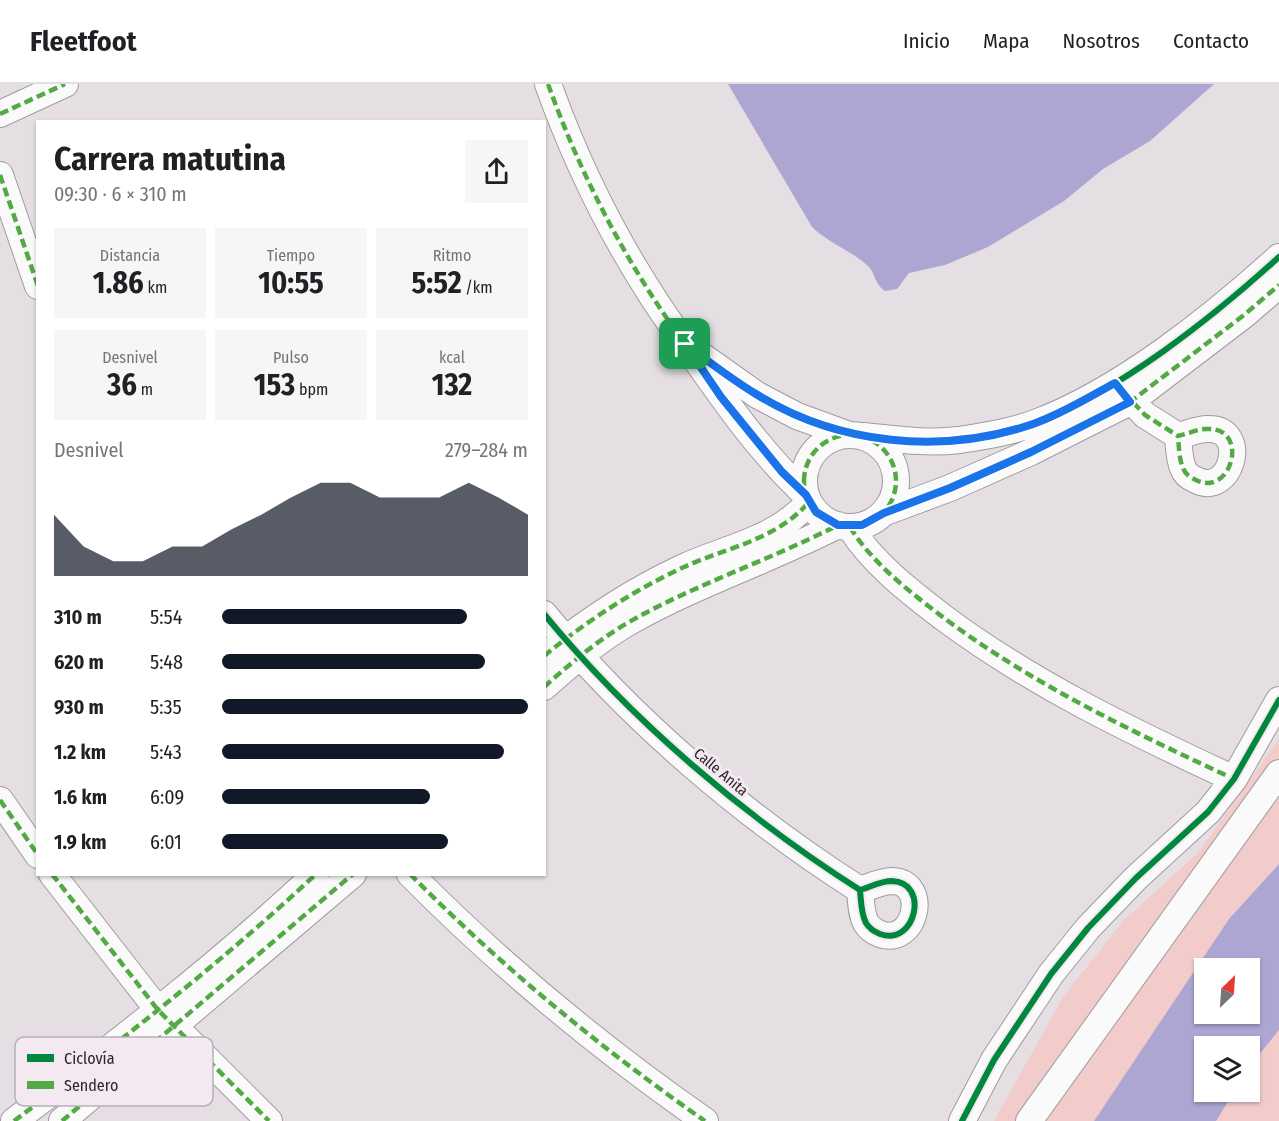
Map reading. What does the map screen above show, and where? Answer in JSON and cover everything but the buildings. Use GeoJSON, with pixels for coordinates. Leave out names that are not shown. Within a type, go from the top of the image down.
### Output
{"type":"FeatureCollection","features":[{"type":"Feature","properties":{"kind":"street"},"geometry":{"type":"LineString","coordinates":[[0,114],[65,84]]}},
{"type":"Feature","properties":{"kind":"street"},"geometry":{"type":"LineString","coordinates":[[548,84],[574,150],[608,219],[653,300],[762,447],[821,516],[844,526],[862,547],[920,600],[1012,666],[1109,720],[1234,779]]}},
{"type":"Feature","properties":{"kind":"street"},"geometry":{"type":"LineString","coordinates":[[0,175],[36,280]]}},
{"type":"Feature","properties":{"kind":"street"},"geometry":{"type":"LineString","coordinates":[[546,684],[572,647],[638,591],[685,567],[768,534],[798,514],[807,498],[805,474],[813,454],[829,440],[856,436],[919,442],[957,440],[1010,430],[1123,392],[1279,257]]}},
{"type":"Feature","properties":{"kind":"street"},"geometry":{"type":"LineString","coordinates":[[546,655],[572,647],[844,526],[868,523],[884,513],[950,488],[1031,452],[1244,315],[1279,285]]}},
{"type":"Feature","properties":{"kind":"street"},"geometry":{"type":"LineString","coordinates":[[685,344],[757,395],[797,416],[877,444],[888,455],[895,469],[896,485],[892,500],[884,513]]}},
{"type":"Feature","properties":{"kind":"street"},"geometry":{"type":"LineString","coordinates":[[1123,392],[1145,415],[1178,436]]}},
{"type":"Feature","properties":{"kind":"street","name":"Calle Anita"},"geometry":{"type":"LineString","coordinates":[[546,616],[620,697],[720,786],[803,853],[860,890]]}},
{"type":"Feature","properties":{"kind":"street"},"geometry":{"type":"LineString","coordinates":[[962,1121],[1017,1024],[1059,964],[1088,928],[1136,878],[1208,812],[1234,779],[1279,700]]}},
{"type":"Feature","properties":{"kind":"street"},"geometry":{"type":"LineString","coordinates":[[1029,1121],[1279,773]]}},
{"type":"Feature","properties":{"kind":"street"},"geometry":{"type":"LineString","coordinates":[[0,800],[36,852]]}},
{"type":"Feature","properties":{"kind":"street"},"geometry":{"type":"LineString","coordinates":[[54,876],[166,1019],[184,1037]]}},
{"type":"Feature","properties":{"kind":"street"},"geometry":{"type":"LineString","coordinates":[[148,1037],[314,876]]}},
{"type":"Feature","properties":{"kind":"street"},"geometry":{"type":"LineString","coordinates":[[139,1037],[166,1019],[350,876]]}},
{"type":"Feature","properties":{"kind":"street"},"geometry":{"type":"LineString","coordinates":[[412,876],[470,935],[552,1005],[600,1045],[705,1121]]}},
{"type":"Feature","properties":{"kind":"street"},"geometry":{"type":"LineString","coordinates":[[213,1066],[269,1121]]}},
{"type":"Feature","properties":{"kind":"street"},"geometry":{"type":"LineString","coordinates":[[14,1121],[36,1106]]}},
{"type":"Feature","properties":{"kind":"street"},"geometry":{"type":"LineString","coordinates":[[62,1121],[77,1106]]}},
{"type":"Feature","properties":{"kind":"shaded area"},"geometry":{"type":"Polygon","coordinates":[[[728,84],[1214,84],[1150,141],[1103,169],[1064,201],[988,247],[945,265],[909,273],[897,289],[885,291],[867,265],[812,227],[728,84]]]}},
{"type":"Feature","properties":{"kind":"shaded area"},"geometry":{"type":"Polygon","coordinates":[[[1279,739],[1279,864],[1229,919],[1203,958],[1194,958],[1194,971],[1094,1121],[994,1121],[1063,997],[1124,920],[1198,853],[1279,739]]]}},
{"type":"Feature","properties":{"kind":"shaded area"},"geometry":{"type":"Polygon","coordinates":[[[1279,864],[1279,1030],[1260,1054],[1260,1036],[1194,1036],[1194,1102],[1228,1102],[1216,1121],[1094,1121],[1194,971],[1194,1024],[1260,1024],[1260,958],[1203,958],[1229,919],[1279,864]]]}},
{"type":"Feature","properties":{"kind":"shaded area"},"geometry":{"type":"Polygon","coordinates":[[[1279,1030],[1279,1121],[1216,1121],[1228,1102],[1260,1102],[1260,1054],[1279,1030]]]}},
{"type":"Feature","properties":{"kind":"marked path"},"geometry":{"type":"LineString","coordinates":[[0,114],[65,84]]}},
{"type":"Feature","properties":{"kind":"marked path"},"geometry":{"type":"LineString","coordinates":[[548,84],[575,152],[607,219],[644,283],[685,344]]}},
{"type":"Feature","properties":{"kind":"marked path"},"geometry":{"type":"LineString","coordinates":[[0,175],[36,280]]}},
{"type":"Feature","properties":{"kind":"marked path"},"geometry":{"type":"LineString","coordinates":[[883,513],[950,488],[1031,452],[1130,402],[1244,315],[1279,285]]}},
{"type":"Feature","properties":{"kind":"marked path"},"geometry":{"type":"LineString","coordinates":[[806,495],[757,442],[685,344],[757,395],[797,416],[849,435]]}},
{"type":"Feature","properties":{"kind":"marked path"},"geometry":{"type":"LineString","coordinates":[[1115,383],[1145,415],[1178,436],[1205,429],[1222,432],[1229,440],[1232,450],[1231,461],[1219,480],[1208,483],[1196,480],[1185,472],[1179,453],[1178,436]]}},
{"type":"Feature","properties":{"kind":"marked path"},"geometry":{"type":"LineString","coordinates":[[850,435],[868,439],[882,449],[892,463],[896,481],[892,499],[882,513],[868,523],[850,527],[832,523],[818,513],[808,499],[804,481],[808,463],[818,449],[832,439],[850,435]]}},
{"type":"Feature","properties":{"kind":"marked path"},"geometry":{"type":"LineString","coordinates":[[546,654],[629,596],[684,567],[767,534],[796,515],[809,502]]}},
{"type":"Feature","properties":{"kind":"marked path"},"geometry":{"type":"LineString","coordinates":[[546,685],[606,636],[654,608],[838,525]]}},
{"type":"Feature","properties":{"kind":"marked path"},"geometry":{"type":"LineString","coordinates":[[850,527],[869,553],[892,576],[931,608],[1013,665],[1085,706],[1234,779]]}},
{"type":"Feature","properties":{"kind":"marked path"},"geometry":{"type":"LineString","coordinates":[[0,800],[36,852]]}},
{"type":"Feature","properties":{"kind":"marked path"},"geometry":{"type":"LineString","coordinates":[[54,876],[158,1010],[185,1037]]}},
{"type":"Feature","properties":{"kind":"marked path"},"geometry":{"type":"LineString","coordinates":[[124,1037],[243,939],[314,876]]}},
{"type":"Feature","properties":{"kind":"marked path"},"geometry":{"type":"LineString","coordinates":[[161,1037],[351,876]]}},
{"type":"Feature","properties":{"kind":"marked path"},"geometry":{"type":"LineString","coordinates":[[412,876],[515,973],[589,1035],[705,1121]]}},
{"type":"Feature","properties":{"kind":"marked path"},"geometry":{"type":"LineString","coordinates":[[213,1065],[269,1121]]}},
{"type":"Feature","properties":{"kind":"marked path"},"geometry":{"type":"LineString","coordinates":[[14,1121],[34,1106]]}},
{"type":"Feature","properties":{"kind":"marked path"},"geometry":{"type":"LineString","coordinates":[[62,1121],[80,1106]]}},
{"type":"Feature","properties":{"kind":"cycle path"},"geometry":{"type":"LineString","coordinates":[[863,436],[899,440],[947,441],[1017,429],[1035,423],[1099,393],[1131,373],[1195,328],[1279,257]]}},
{"type":"Feature","properties":{"kind":"cycle path"},"geometry":{"type":"LineString","coordinates":[[546,616],[614,692],[652,729],[732,799],[817,862],[860,890]]}},
{"type":"Feature","properties":{"kind":"cycle path"},"geometry":{"type":"LineString","coordinates":[[962,1121],[994,1060],[1051,974],[1088,928],[1136,878],[1208,812],[1234,779],[1279,700]]}},
{"type":"Feature","properties":{"kind":"cycle path"},"geometry":{"type":"LineString","coordinates":[[888,881],[904,884],[911,892],[914,902],[914,913],[910,923],[902,931],[892,935],[880,934],[870,928],[863,915],[860,890],[888,881]]}},
{"type":"Feature","properties":{"kind":"route"},"geometry":{"type":"LineString","coordinates":[[685,344],[757,395],[797,416],[849,435],[919,442],[957,440],[1010,430],[1066,410],[1115,383],[1130,402],[1031,452],[950,488],[884,513],[862,525],[850,527],[826,520],[816,512],[806,495],[782,472],[721,397],[685,344]]}}]}
